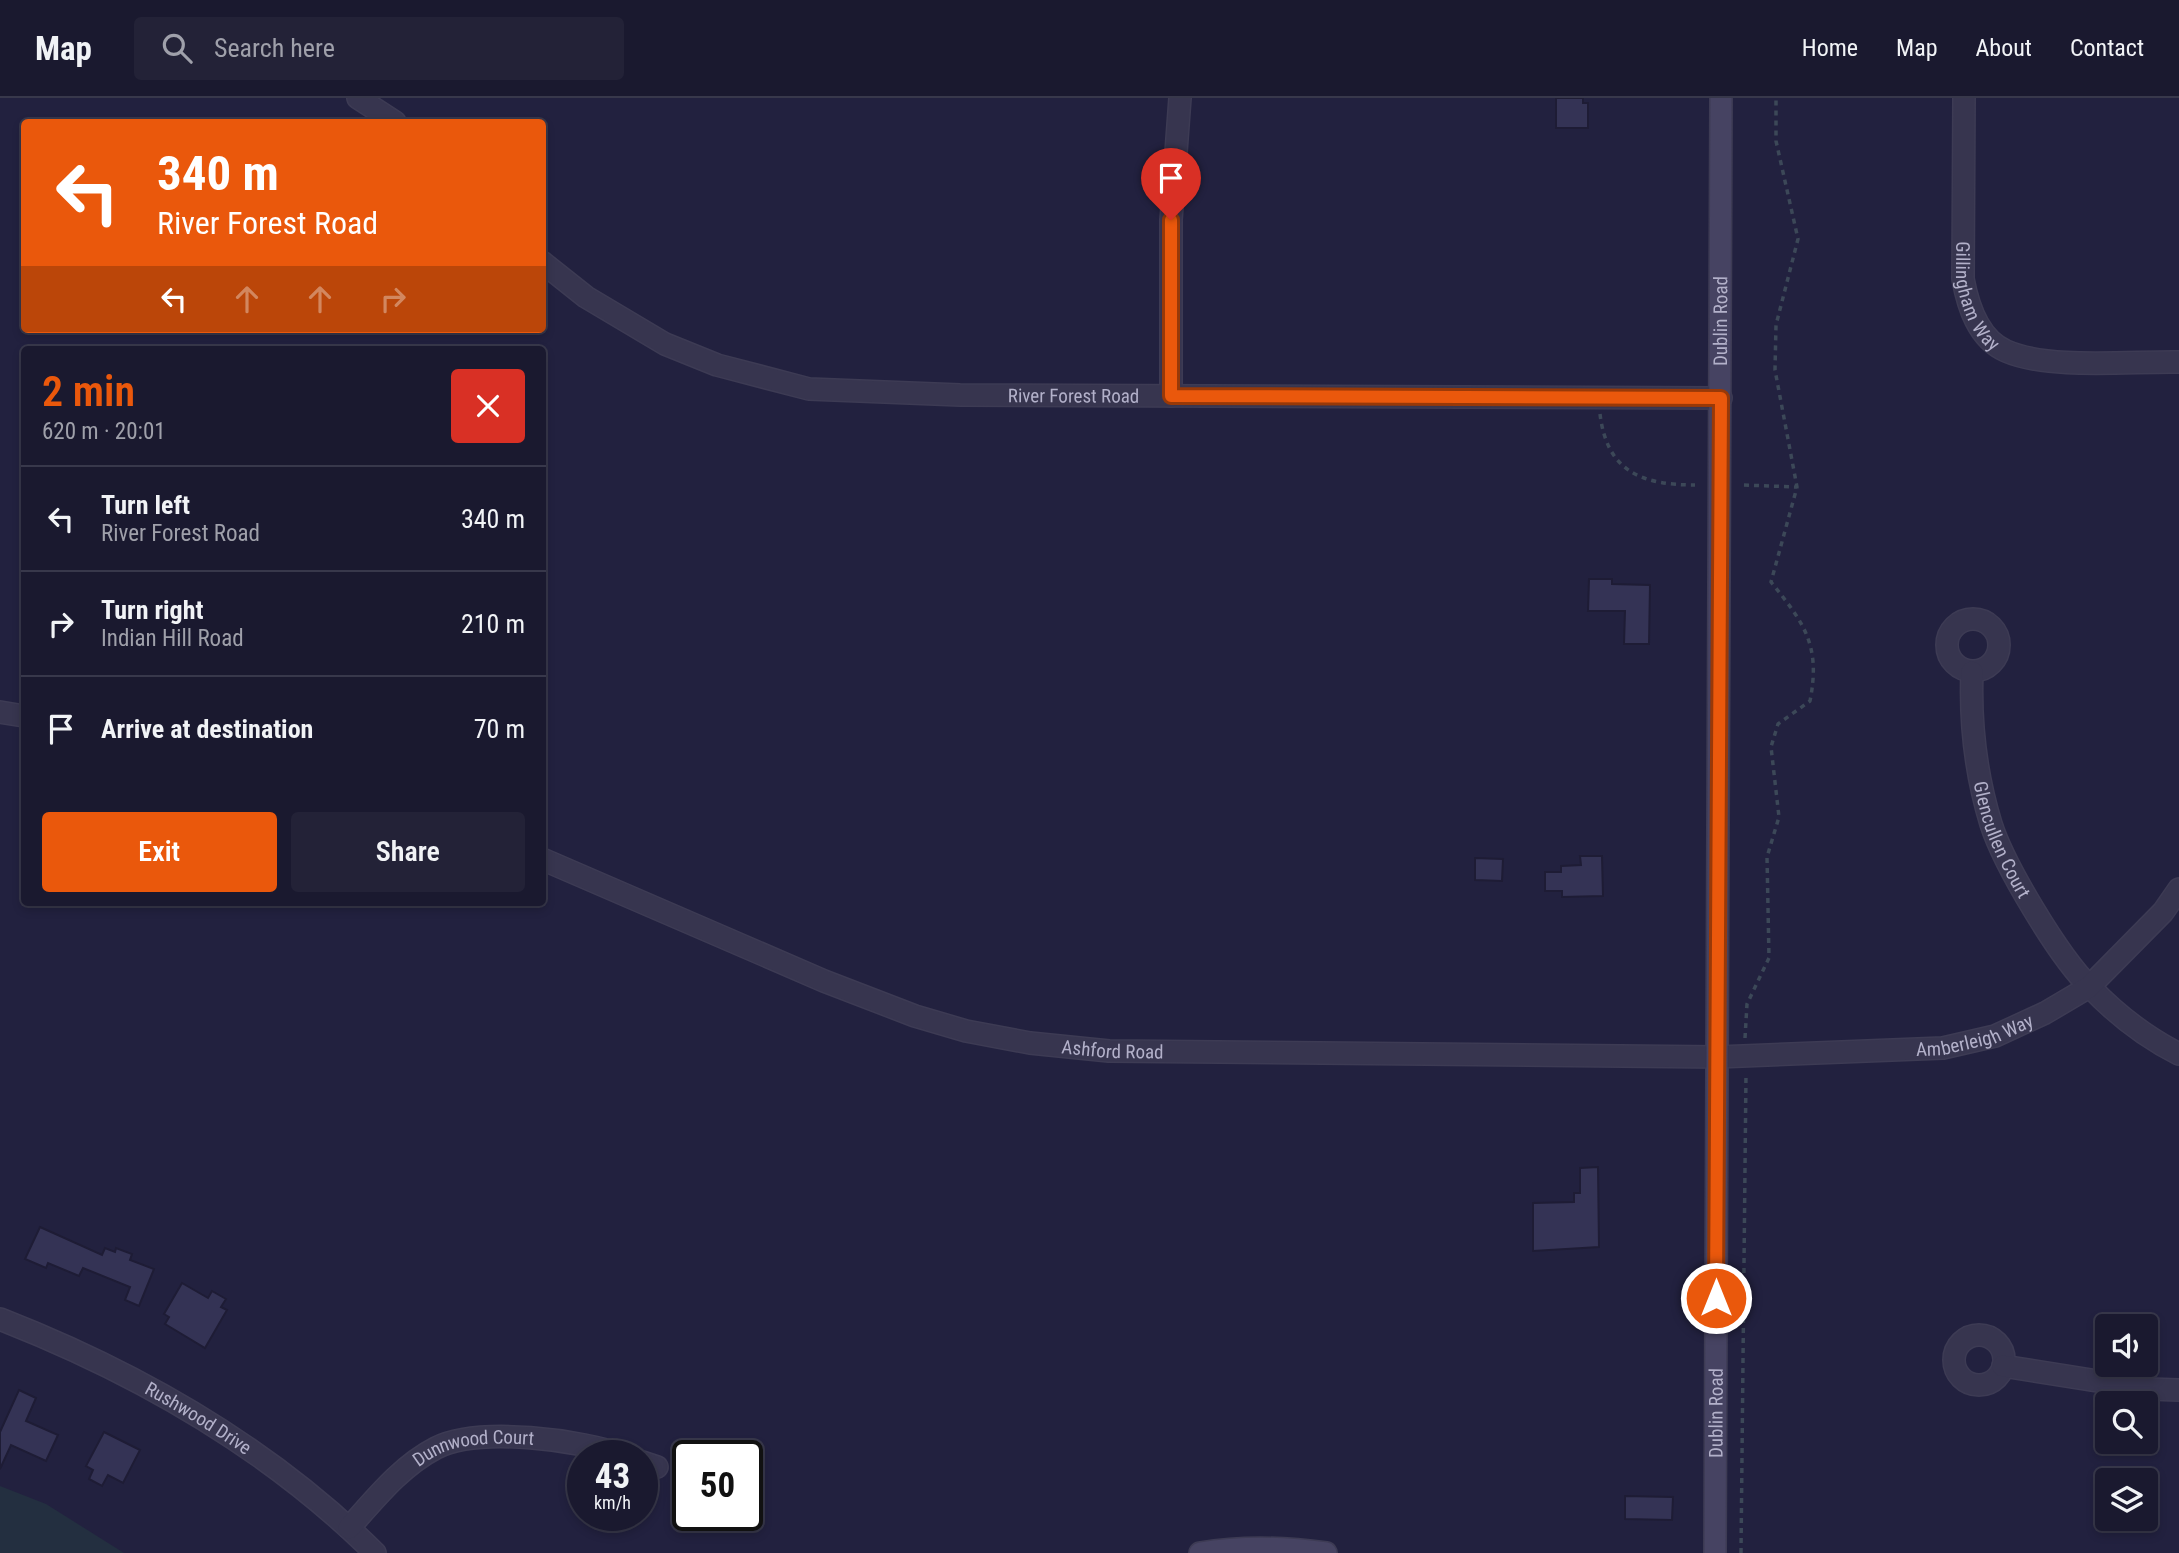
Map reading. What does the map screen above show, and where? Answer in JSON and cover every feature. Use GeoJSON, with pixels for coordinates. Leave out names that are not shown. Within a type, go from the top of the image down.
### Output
{"type":"FeatureCollection","features":[{"type":"Feature","properties":{"kind":"main road","name":"Dublin Road"},"geometry":{"type":"LineString","coordinates":[[1715,1553],[1721,98]]}},
{"type":"Feature","properties":{"kind":"main road"},"geometry":{"type":"LineString","coordinates":[[1200,1553],[1235,1548],[1281,1547],[1326,1553]]}},
{"type":"Feature","properties":{"kind":"street"},"geometry":{"type":"LineString","coordinates":[[358,98],[390,119]]}},
{"type":"Feature","properties":{"kind":"street"},"geometry":{"type":"LineString","coordinates":[[1171,396],[1171,220],[1180,98]]}},
{"type":"Feature","properties":{"kind":"street","name":"Gillingham Way"},"geometry":{"type":"LineString","coordinates":[[1964,98],[1963,279],[1968,306],[1987,337],[2005,351],[2044,361],[2179,362]]}},
{"type":"Feature","properties":{"kind":"street","name":"River Forest Road"},"geometry":{"type":"LineString","coordinates":[[546,265],[590,300],[665,344],[717,365],[809,390],[880,394],[1721,398]]}},
{"type":"Feature","properties":{"kind":"street","name":"Glencullen Court"},"geometry":{"type":"LineString","coordinates":[[1972,672],[1971,706],[1978,772],[1992,827],[2022,888],[2089,987],[2158,1043],[2179,1054]]}},
{"type":"Feature","properties":{"kind":"street"},"geometry":{"type":"LineString","coordinates":[[0,712],[21,716]]}},
{"type":"Feature","properties":{"kind":"street","name":"Ashford Road"},"geometry":{"type":"LineString","coordinates":[[546,861],[868,999],[966,1031],[1030,1043],[1109,1051],[1718,1057]]}},
{"type":"Feature","properties":{"kind":"street","name":"Amberleigh Way"},"geometry":{"type":"LineString","coordinates":[[1718,1057],[1942,1048],[1995,1036],[2045,1013],[2089,987],[2162,912],[2179,889]]}},
{"type":"Feature","properties":{"kind":"street","name":"Rushwood Drive"},"geometry":{"type":"LineString","coordinates":[[0,1319],[83,1353],[171,1399],[240,1442],[349,1528],[374,1553]]}},
{"type":"Feature","properties":{"kind":"street"},"geometry":{"type":"LineString","coordinates":[[2003,1366],[2148,1389],[2179,1390]]}},
{"type":"Feature","properties":{"kind":"street","name":"Dunnwood Court"},"geometry":{"type":"LineString","coordinates":[[349,1528],[397,1476],[437,1447],[485,1436],[567,1443]]}},
{"type":"Feature","properties":{"kind":"path"},"geometry":{"type":"LineString","coordinates":[[1741,1553],[1748,1132],[1744,1056],[1747,1004],[1769,958],[1767,857],[1779,817],[1771,747],[1778,724],[1810,701],[1815,674],[1804,624],[1771,582],[1797,487],[1775,370],[1776,325],[1798,239],[1776,141],[1776,98]]}},
{"type":"Feature","properties":{"kind":"path"},"geometry":{"type":"LineString","coordinates":[[1598,398],[1603,435],[1620,464],[1650,482],[1695,485]]}},
{"type":"Feature","properties":{"kind":"path"},"geometry":{"type":"LineString","coordinates":[[1744,485],[1797,487]]}},
{"type":"Feature","properties":{"kind":"shaded area"},"geometry":{"type":"Polygon","coordinates":[[[0,1486],[46,1504],[124,1553],[0,1553],[0,1486]]]}},
{"type":"Feature","properties":{"kind":"building"},"geometry":{"type":"Polygon","coordinates":[[[1556,98],[1583,98],[1583,103],[1588,103],[1588,128],[1556,128],[1556,98]]]}},
{"type":"Feature","properties":{"kind":"building"},"geometry":{"type":"Polygon","coordinates":[[[1589,579],[1612,579],[1612,584],[1650,585],[1649,644],[1624,644],[1625,611],[1588,611],[1589,579]]]}},
{"type":"Feature","properties":{"kind":"building"},"geometry":{"type":"Polygon","coordinates":[[[1580,856],[1602,856],[1603,896],[1562,897],[1562,891],[1545,891],[1545,872],[1561,872],[1561,866],[1581,865],[1580,856]]]}},
{"type":"Feature","properties":{"kind":"building"},"geometry":{"type":"Polygon","coordinates":[[[1475,858],[1503,859],[1502,881],[1475,880],[1475,858]]]}},
{"type":"Feature","properties":{"kind":"building"},"geometry":{"type":"Polygon","coordinates":[[[1598,1167],[1599,1247],[1533,1251],[1533,1203],[1574,1202],[1574,1193],[1580,1193],[1580,1168],[1598,1167]]]}},
{"type":"Feature","properties":{"kind":"building"},"geometry":{"type":"Polygon","coordinates":[[[40,1227],[102,1255],[105,1248],[115,1252],[116,1248],[132,1254],[130,1260],[154,1269],[139,1306],[125,1300],[130,1287],[83,1268],[79,1276],[48,1263],[46,1268],[25,1259],[40,1227]]]}},
{"type":"Feature","properties":{"kind":"building"},"geometry":{"type":"Polygon","coordinates":[[[182,1283],[208,1298],[212,1291],[226,1299],[221,1307],[227,1310],[205,1348],[165,1324],[169,1317],[164,1314],[182,1283]]]}},
{"type":"Feature","properties":{"kind":"building"},"geometry":{"type":"Polygon","coordinates":[[[19,1390],[36,1398],[26,1421],[58,1435],[46,1461],[11,1445],[0,1469],[0,1432],[19,1390]]]}},
{"type":"Feature","properties":{"kind":"building"},"geometry":{"type":"Polygon","coordinates":[[[104,1432],[140,1450],[123,1483],[108,1475],[102,1486],[89,1479],[93,1470],[86,1466],[104,1432]]]}},
{"type":"Feature","properties":{"kind":"building"},"geometry":{"type":"Polygon","coordinates":[[[1625,1496],[1673,1497],[1672,1520],[1625,1519],[1625,1496]]]}},
{"type":"Feature","properties":{"kind":"route"},"geometry":{"type":"LineString","coordinates":[[1171,220],[1171,396],[1721,398],[1716,1298]]}}]}
